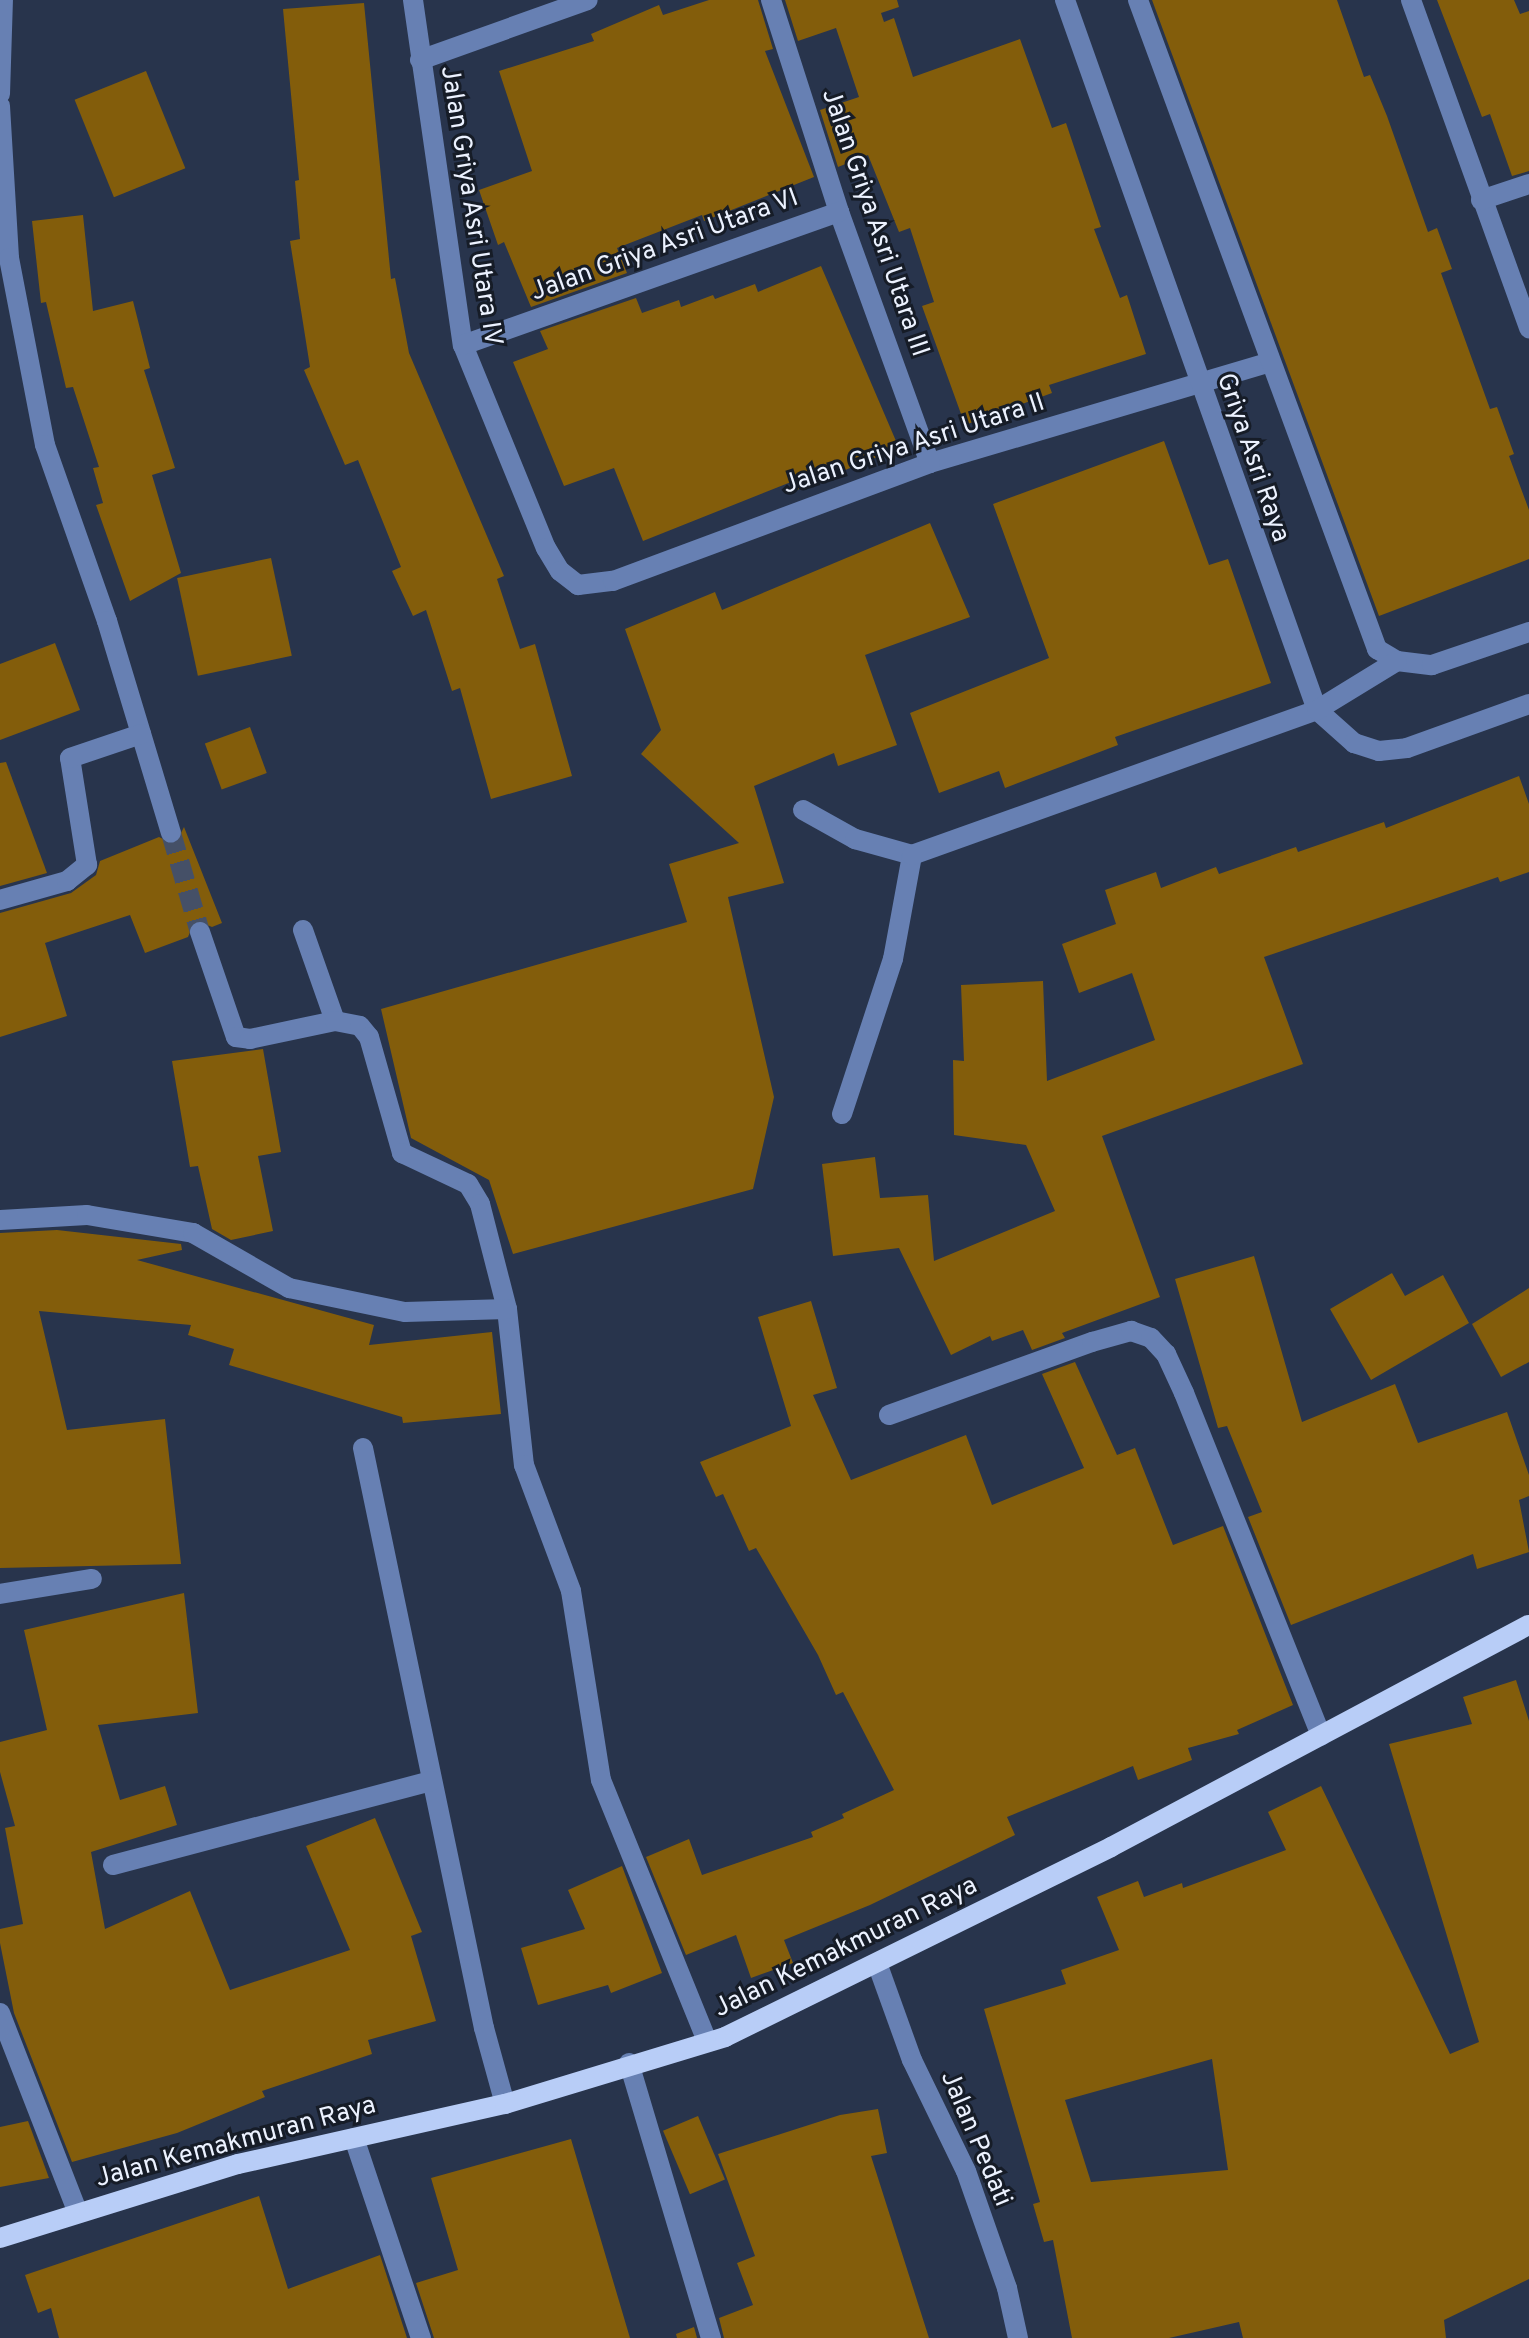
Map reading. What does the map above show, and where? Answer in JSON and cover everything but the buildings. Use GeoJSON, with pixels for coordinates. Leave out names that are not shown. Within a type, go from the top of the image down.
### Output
{"type":"FeatureCollection","features":[{"type":"Feature","properties":{"kind":"main road","name":"Jalan Kemakmuran Raya"},"geometry":{"type":"LineString","coordinates":[[0,2238],[77,2211],[354,2138],[505,2104],[707,2041],[877,1963],[1321,1736],[1529,1625]]}},
{"type":"Feature","properties":{"kind":"street"},"geometry":{"type":"LineString","coordinates":[[0,94],[3,0]]}},
{"type":"Feature","properties":{"kind":"street","name":"Jalan Griya Asri Utara IV"},"geometry":{"type":"LineString","coordinates":[[413,0],[463,345],[546,548],[560,571],[578,585]]}},
{"type":"Feature","properties":{"kind":"street"},"geometry":{"type":"LineString","coordinates":[[420,60],[588,0]]}},
{"type":"Feature","properties":{"kind":"street","name":"Jalan Griya Asri Utara III"},"geometry":{"type":"LineString","coordinates":[[771,0],[839,212],[930,463]]}},
{"type":"Feature","properties":{"kind":"street","name":"Griya Asri Raya"},"geometry":{"type":"LineString","coordinates":[[1065,0],[1198,384],[1317,710],[1354,743],[1379,751],[1407,748],[1529,704]]}},
{"type":"Feature","properties":{"kind":"street","name":"Griya Asri Raya"},"geometry":{"type":"LineString","coordinates":[[1138,0],[1369,635],[1377,649],[1397,661]]}},
{"type":"Feature","properties":{"kind":"street"},"geometry":{"type":"LineString","coordinates":[[1411,0],[1529,328]]}},
{"type":"Feature","properties":{"kind":"street"},"geometry":{"type":"LineString","coordinates":[[0,106],[9,258],[45,445],[171,833]]}},
{"type":"Feature","properties":{"kind":"street"},"geometry":{"type":"LineString","coordinates":[[1481,200],[1529,184]]}},
{"type":"Feature","properties":{"kind":"street","name":"Jalan Griya Asri Utara VI"},"geometry":{"type":"LineString","coordinates":[[463,345],[839,212]]}},
{"type":"Feature","properties":{"kind":"street","name":"Jalan Griya Asri Utara II"},"geometry":{"type":"LineString","coordinates":[[578,585],[613,581],[930,463],[1270,362]]}},
{"type":"Feature","properties":{"kind":"street"},"geometry":{"type":"LineString","coordinates":[[803,810],[855,839],[912,855],[1317,710],[1397,661],[1432,665],[1529,632]]}},
{"type":"Feature","properties":{"kind":"street"},"geometry":{"type":"LineString","coordinates":[[0,900],[67,881],[87,865],[70,758],[141,734]]}},
{"type":"Feature","properties":{"kind":"street"},"geometry":{"type":"LineString","coordinates":[[842,1114],[893,959],[912,855]]}},
{"type":"Feature","properties":{"kind":"street"},"geometry":{"type":"LineString","coordinates":[[303,930],[335,1021]]}},
{"type":"Feature","properties":{"kind":"street"},"geometry":{"type":"LineString","coordinates":[[200,932],[236,1037],[250,1039],[335,1021],[360,1026],[369,1037],[402,1153],[468,1184],[480,1204],[507,1309],[524,1465],[571,1591],[601,1780],[707,2041]]}},
{"type":"Feature","properties":{"kind":"street"},"geometry":{"type":"LineString","coordinates":[[0,1220],[87,1215],[193,1233],[289,1288],[405,1312],[507,1309]]}},
{"type":"Feature","properties":{"kind":"street"},"geometry":{"type":"LineString","coordinates":[[889,1415],[1092,1342],[1131,1331],[1151,1338],[1166,1354],[1184,1393],[1321,1736]]}},
{"type":"Feature","properties":{"kind":"street"},"geometry":{"type":"LineString","coordinates":[[363,1448],[431,1781],[505,2104]]}},
{"type":"Feature","properties":{"kind":"street"},"geometry":{"type":"LineString","coordinates":[[0,1594],[92,1579]]}},
{"type":"Feature","properties":{"kind":"street"},"geometry":{"type":"LineString","coordinates":[[113,1865],[431,1781]]}},
{"type":"Feature","properties":{"kind":"street","name":"Jalan Pedati"},"geometry":{"type":"LineString","coordinates":[[877,1963],[912,2060],[966,2171],[1007,2288],[1018,2338]]}},
{"type":"Feature","properties":{"kind":"street"},"geometry":{"type":"LineString","coordinates":[[0,2013],[77,2211]]}},
{"type":"Feature","properties":{"kind":"street"},"geometry":{"type":"LineString","coordinates":[[629,2063],[711,2338]]}},
{"type":"Feature","properties":{"kind":"street"},"geometry":{"type":"LineString","coordinates":[[354,2138],[421,2338]]}},
{"type":"Feature","properties":{"kind":"tunnel"},"geometry":{"type":"LineString","coordinates":[[171,833],[200,932]]}}]}
